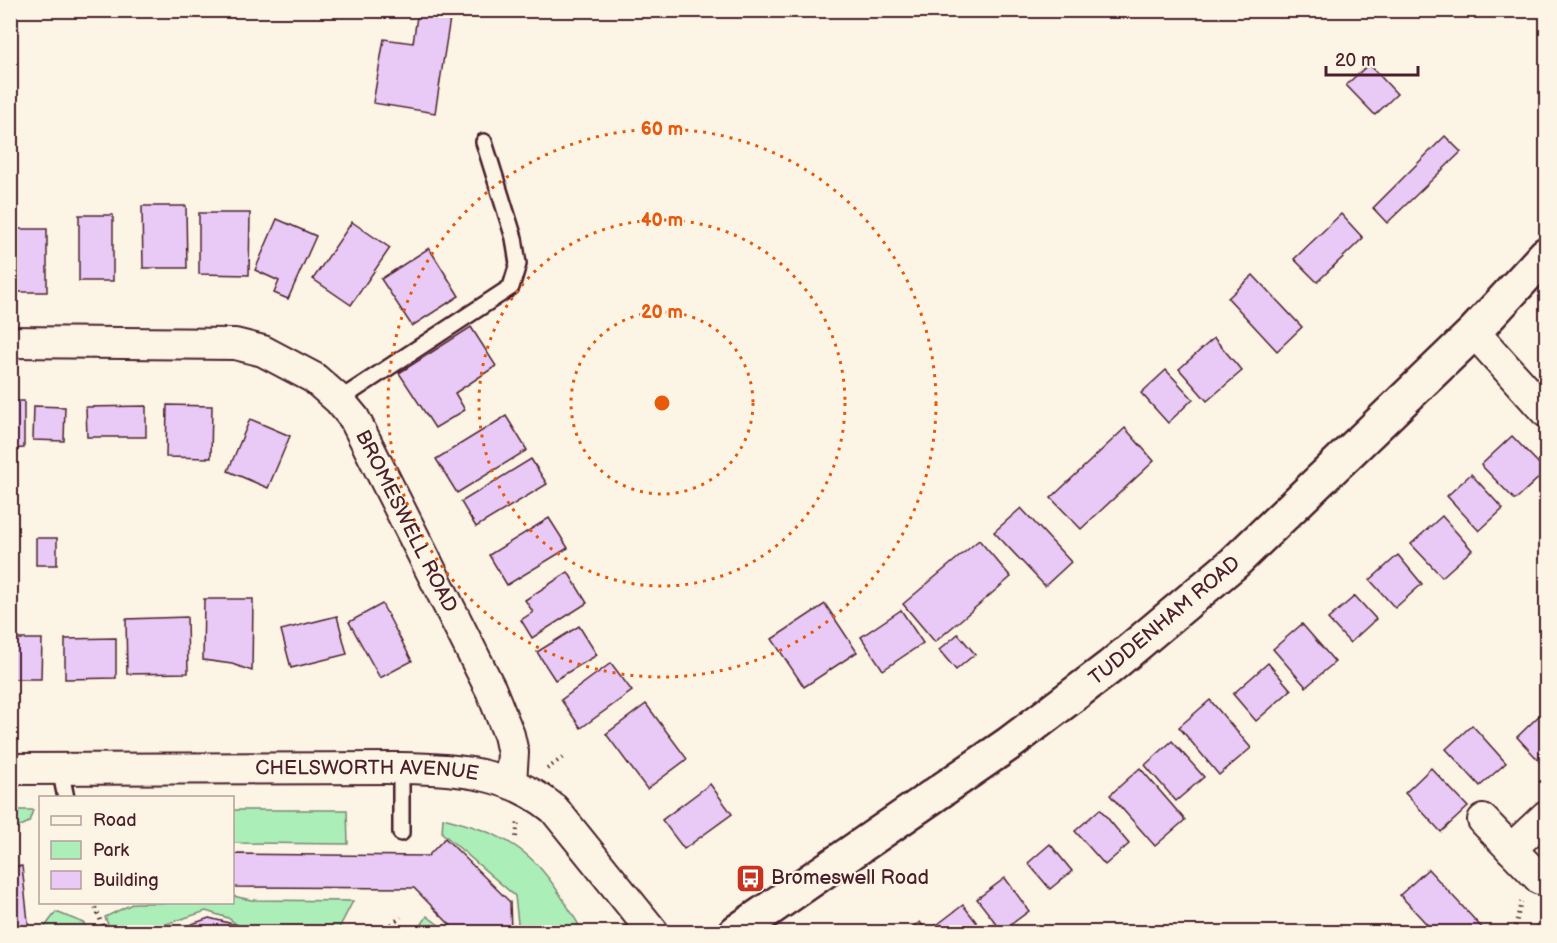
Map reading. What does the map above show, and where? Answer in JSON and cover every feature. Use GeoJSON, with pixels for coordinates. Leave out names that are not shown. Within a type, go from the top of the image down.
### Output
{"type":"FeatureCollection","features":[{"type":"Feature","properties":{"kind":"street","name":"TUDDENHAM ROAD"},"geometry":{"type":"LineString","coordinates":[[735,933],[1010,743],[1110,667],[1234,563],[1474,332],[1546,254]]}},
{"type":"Feature","properties":{"kind":"street"},"geometry":{"type":"LineString","coordinates":[[1474,332],[1546,412]]}},
{"type":"Feature","properties":{"kind":"street","name":"BROMESWELL ROAD"},"geometry":{"type":"LineString","coordinates":[[10,342],[235,344],[263,351],[314,378],[339,400],[369,445],[491,690],[511,744],[514,767],[511,782]]}},
{"type":"Feature","properties":{"kind":"street","name":"CHELSWORTH AVENUE"},"geometry":{"type":"LineString","coordinates":[[10,769],[63,783],[401,768],[448,769],[482,774],[511,782],[539,796],[554,809],[653,933]]}},
{"type":"Feature","properties":{"kind":"street"},"geometry":{"type":"LineString","coordinates":[[1511,849],[1546,816]]}},
{"type":"Feature","properties":{"kind":"street"},"geometry":{"type":"LineString","coordinates":[[1483,820],[1511,849],[1531,890]]}},
{"type":"Feature","properties":{"kind":"lane"},"geometry":{"type":"LineString","coordinates":[[339,400],[511,287],[518,264],[514,238],[484,142]]}},
{"type":"Feature","properties":{"kind":"lane"},"geometry":{"type":"LineString","coordinates":[[401,768],[401,833]]}},
{"type":"Feature","properties":{"kind":"path"},"geometry":{"type":"LineString","coordinates":[[1514,933],[1517,909],[1531,890]]}},
{"type":"Feature","properties":{"kind":"path"},"geometry":{"type":"LineString","coordinates":[[93,904],[105,933]]}},
{"type":"Feature","properties":{"kind":"path"},"geometry":{"type":"LineString","coordinates":[[382,933],[401,917]]}},
{"type":"Feature","properties":{"kind":"green space"},"geometry":{"type":"Polygon","coordinates":[[[11,810],[33,810],[29,822],[11,831],[11,810]]]}},
{"type":"Feature","properties":{"kind":"green space"},"geometry":{"type":"Polygon","coordinates":[[[234,810],[347,810],[348,844],[234,843],[234,810]]]}},
{"type":"Feature","properties":{"kind":"green space"},"geometry":{"type":"Polygon","coordinates":[[[443,818],[494,835],[528,856],[555,887],[583,932],[519,932],[515,896],[442,833],[443,818]]]}},
{"type":"Feature","properties":{"kind":"green space"},"geometry":{"type":"Polygon","coordinates":[[[234,896],[251,900],[353,901],[337,932],[247,932],[228,918],[206,911],[142,932],[111,932],[105,917],[132,904],[234,904],[234,896]]]}},
{"type":"Feature","properties":{"kind":"green space"},"geometry":{"type":"Polygon","coordinates":[[[56,912],[84,923],[87,932],[41,932],[56,912]]]}},
{"type":"Feature","properties":{"kind":"green space"},"geometry":{"type":"Polygon","coordinates":[[[427,916],[448,932],[417,932],[427,916]]]}},
{"type":"Feature","properties":{"kind":"building"},"geometry":{"type":"Polygon","coordinates":[[[418,10],[451,12],[435,113],[373,103],[384,39],[413,43],[418,10]]]}},
{"type":"Feature","properties":{"kind":"building"},"geometry":{"type":"Polygon","coordinates":[[[1369,64],[1397,94],[1375,115],[1346,85],[1369,64]]]}},
{"type":"Feature","properties":{"kind":"building"},"geometry":{"type":"Polygon","coordinates":[[[1445,136],[1461,152],[1387,223],[1373,208],[1445,136]]]}},
{"type":"Feature","properties":{"kind":"building"},"geometry":{"type":"Polygon","coordinates":[[[142,206],[186,206],[187,268],[143,268],[142,206]]]}},
{"type":"Feature","properties":{"kind":"building"},"geometry":{"type":"Polygon","coordinates":[[[199,213],[250,213],[249,275],[199,274],[199,213]]]}},
{"type":"Feature","properties":{"kind":"building"},"geometry":{"type":"Polygon","coordinates":[[[1341,214],[1363,238],[1317,282],[1294,259],[1341,214]]]}},
{"type":"Feature","properties":{"kind":"building"},"geometry":{"type":"Polygon","coordinates":[[[79,215],[113,215],[113,281],[79,281],[79,215]]]}},
{"type":"Feature","properties":{"kind":"building"},"geometry":{"type":"Polygon","coordinates":[[[277,219],[316,236],[288,299],[274,293],[279,281],[255,270],[277,219]]]}},
{"type":"Feature","properties":{"kind":"building"},"geometry":{"type":"Polygon","coordinates":[[[352,222],[390,248],[351,305],[313,279],[352,222]]]}},
{"type":"Feature","properties":{"kind":"building"},"geometry":{"type":"Polygon","coordinates":[[[10,229],[47,229],[47,292],[10,292],[10,229]]]}},
{"type":"Feature","properties":{"kind":"building"},"geometry":{"type":"Polygon","coordinates":[[[429,248],[459,296],[412,326],[381,279],[429,248]]]}},
{"type":"Feature","properties":{"kind":"building"},"geometry":{"type":"Polygon","coordinates":[[[1253,275],[1302,327],[1277,351],[1228,298],[1253,275]]]}},
{"type":"Feature","properties":{"kind":"building"},"geometry":{"type":"Polygon","coordinates":[[[471,327],[496,366],[455,393],[465,410],[435,428],[399,373],[471,327]]]}},
{"type":"Feature","properties":{"kind":"building"},"geometry":{"type":"Polygon","coordinates":[[[1214,338],[1242,371],[1207,401],[1179,369],[1214,338]]]}},
{"type":"Feature","properties":{"kind":"building"},"geometry":{"type":"Polygon","coordinates":[[[1166,370],[1193,399],[1168,423],[1141,393],[1166,370]]]}},
{"type":"Feature","properties":{"kind":"building"},"geometry":{"type":"Polygon","coordinates":[[[10,401],[24,401],[24,448],[10,449],[10,401]]]}},
{"type":"Feature","properties":{"kind":"building"},"geometry":{"type":"Polygon","coordinates":[[[167,405],[212,406],[211,458],[166,457],[167,405]]]}},
{"type":"Feature","properties":{"kind":"building"},"geometry":{"type":"Polygon","coordinates":[[[34,406],[65,407],[64,441],[33,440],[34,406]]]}},
{"type":"Feature","properties":{"kind":"building"},"geometry":{"type":"Polygon","coordinates":[[[146,406],[146,437],[87,437],[86,407],[146,406]]]}},
{"type":"Feature","properties":{"kind":"building"},"geometry":{"type":"Polygon","coordinates":[[[506,416],[527,450],[457,493],[436,459],[506,416]]]}},
{"type":"Feature","properties":{"kind":"building"},"geometry":{"type":"Polygon","coordinates":[[[250,419],[290,436],[268,488],[228,471],[250,419]]]}},
{"type":"Feature","properties":{"kind":"building"},"geometry":{"type":"Polygon","coordinates":[[[1125,428],[1154,461],[1081,529],[1051,498],[1125,428]]]}},
{"type":"Feature","properties":{"kind":"building"},"geometry":{"type":"Polygon","coordinates":[[[1512,436],[1546,471],[1515,500],[1481,465],[1512,436]]]}},
{"type":"Feature","properties":{"kind":"building"},"geometry":{"type":"Polygon","coordinates":[[[531,459],[547,484],[476,527],[461,502],[531,459]]]}},
{"type":"Feature","properties":{"kind":"building"},"geometry":{"type":"Polygon","coordinates":[[[1471,474],[1503,509],[1479,531],[1447,496],[1471,474]]]}},
{"type":"Feature","properties":{"kind":"building"},"geometry":{"type":"Polygon","coordinates":[[[1021,508],[1071,562],[1045,586],[994,532],[1021,508]]]}},
{"type":"Feature","properties":{"kind":"building"},"geometry":{"type":"Polygon","coordinates":[[[1442,516],[1472,550],[1442,577],[1411,544],[1442,516]]]}},
{"type":"Feature","properties":{"kind":"building"},"geometry":{"type":"Polygon","coordinates":[[[549,518],[568,548],[507,585],[489,555],[549,518]]]}},
{"type":"Feature","properties":{"kind":"building"},"geometry":{"type":"Polygon","coordinates":[[[36,538],[57,538],[57,565],[36,565],[36,538]]]}},
{"type":"Feature","properties":{"kind":"building"},"geometry":{"type":"Polygon","coordinates":[[[979,540],[1011,577],[935,642],[903,604],[979,540]]]}},
{"type":"Feature","properties":{"kind":"building"},"geometry":{"type":"Polygon","coordinates":[[[1398,555],[1422,584],[1395,608],[1370,580],[1398,555]]]}},
{"type":"Feature","properties":{"kind":"building"},"geometry":{"type":"Polygon","coordinates":[[[568,572],[587,603],[532,638],[521,620],[533,612],[525,600],[568,572]]]}},
{"type":"Feature","properties":{"kind":"building"},"geometry":{"type":"Polygon","coordinates":[[[1355,596],[1376,619],[1350,643],[1328,619],[1355,596]]]}},
{"type":"Feature","properties":{"kind":"building"},"geometry":{"type":"Polygon","coordinates":[[[204,599],[253,599],[252,671],[232,664],[203,660],[204,599]]]}},
{"type":"Feature","properties":{"kind":"building"},"geometry":{"type":"Polygon","coordinates":[[[382,604],[412,661],[380,678],[349,622],[382,604]]]}},
{"type":"Feature","properties":{"kind":"building"},"geometry":{"type":"Polygon","coordinates":[[[825,604],[857,652],[804,687],[772,639],[825,604]]]}},
{"type":"Feature","properties":{"kind":"building"},"geometry":{"type":"Polygon","coordinates":[[[901,610],[923,643],[883,670],[861,637],[901,610]]]}},
{"type":"Feature","properties":{"kind":"building"},"geometry":{"type":"Polygon","coordinates":[[[337,616],[347,654],[291,668],[281,630],[337,616]]]}},
{"type":"Feature","properties":{"kind":"building"},"geometry":{"type":"Polygon","coordinates":[[[187,617],[188,673],[127,674],[126,619],[187,617]]]}},
{"type":"Feature","properties":{"kind":"building"},"geometry":{"type":"Polygon","coordinates":[[[1302,624],[1335,662],[1306,687],[1273,649],[1302,624]]]}},
{"type":"Feature","properties":{"kind":"building"},"geometry":{"type":"Polygon","coordinates":[[[579,626],[597,655],[555,680],[537,652],[579,626]]]}},
{"type":"Feature","properties":{"kind":"building"},"geometry":{"type":"Polygon","coordinates":[[[958,634],[975,654],[956,670],[939,650],[958,634]]]}},
{"type":"Feature","properties":{"kind":"building"},"geometry":{"type":"Polygon","coordinates":[[[116,638],[116,678],[65,679],[65,639],[116,638]]]}},
{"type":"Feature","properties":{"kind":"building"},"geometry":{"type":"Polygon","coordinates":[[[10,639],[42,639],[41,679],[10,679],[10,639]]]}},
{"type":"Feature","properties":{"kind":"building"},"geometry":{"type":"Polygon","coordinates":[[[611,663],[632,691],[581,728],[561,700],[611,663]]]}},
{"type":"Feature","properties":{"kind":"building"},"geometry":{"type":"Polygon","coordinates":[[[1268,663],[1291,690],[1256,721],[1233,694],[1268,663]]]}},
{"type":"Feature","properties":{"kind":"building"},"geometry":{"type":"Polygon","coordinates":[[[1210,700],[1251,748],[1219,775],[1179,727],[1210,700]]]}},
{"type":"Feature","properties":{"kind":"building"},"geometry":{"type":"Polygon","coordinates":[[[646,704],[687,759],[647,789],[606,734],[646,704]]]}},
{"type":"Feature","properties":{"kind":"building"},"geometry":{"type":"Polygon","coordinates":[[[1546,709],[1546,759],[1541,763],[1517,737],[1546,709]]]}},
{"type":"Feature","properties":{"kind":"building"},"geometry":{"type":"Polygon","coordinates":[[[1472,725],[1506,763],[1480,786],[1446,749],[1472,725]]]}},
{"type":"Feature","properties":{"kind":"building"},"geometry":{"type":"Polygon","coordinates":[[[1172,741],[1204,777],[1176,801],[1145,765],[1172,741]]]}},
{"type":"Feature","properties":{"kind":"building"},"geometry":{"type":"Polygon","coordinates":[[[1140,768],[1185,820],[1155,846],[1110,795],[1140,768]]]}},
{"type":"Feature","properties":{"kind":"building"},"geometry":{"type":"Polygon","coordinates":[[[1431,768],[1468,807],[1441,832],[1405,793],[1431,768]]]}},
{"type":"Feature","properties":{"kind":"building"},"geometry":{"type":"Polygon","coordinates":[[[710,784],[732,814],[684,849],[662,820],[710,784]]]}},
{"type":"Feature","properties":{"kind":"building"},"geometry":{"type":"Polygon","coordinates":[[[1100,809],[1129,844],[1105,865],[1075,831],[1100,809]]]}},
{"type":"Feature","properties":{"kind":"building"},"geometry":{"type":"Polygon","coordinates":[[[445,838],[510,902],[511,932],[457,932],[414,888],[234,887],[234,854],[428,856],[445,838]]]}},
{"type":"Feature","properties":{"kind":"building"},"geometry":{"type":"Polygon","coordinates":[[[1050,844],[1072,871],[1050,889],[1028,863],[1050,844]]]}},
{"type":"Feature","properties":{"kind":"building"},"geometry":{"type":"Polygon","coordinates":[[[22,866],[29,931],[10,932],[10,867],[22,866]]]}},
{"type":"Feature","properties":{"kind":"building"},"geometry":{"type":"Polygon","coordinates":[[[1428,869],[1486,932],[1434,932],[1400,895],[1428,869]]]}},
{"type":"Feature","properties":{"kind":"building"},"geometry":{"type":"Polygon","coordinates":[[[1005,878],[1029,911],[1002,931],[977,899],[1005,878]]]}},
{"type":"Feature","properties":{"kind":"building"},"geometry":{"type":"Polygon","coordinates":[[[963,905],[984,932],[939,932],[934,927],[963,905]]]}},
{"type":"Feature","properties":{"kind":"building"},"geometry":{"type":"Polygon","coordinates":[[[209,918],[241,926],[247,932],[169,932],[209,918]]]}},
{"type":"Feature","properties":{"kind":"building"},"geometry":{"type":"Polygon","coordinates":[[[1546,918],[1546,932],[1533,930],[1546,918]]]}},
{"type":"Feature","properties":{"kind":"building"},"geometry":{"type":"Polygon","coordinates":[[[920,922],[927,932],[905,932],[920,922]]]}},
{"type":"Feature","properties":{"kind":"place","name":"Bromeswell Road"},"geometry":{"type":"Point","coordinates":[750,878]}}]}
